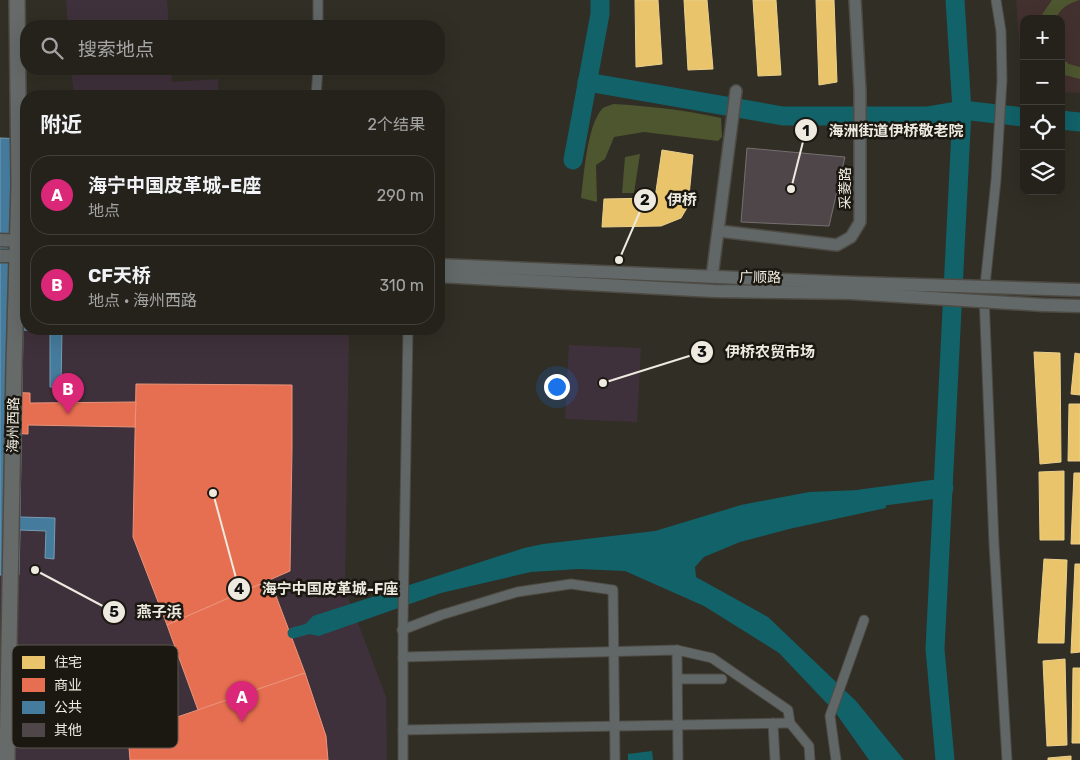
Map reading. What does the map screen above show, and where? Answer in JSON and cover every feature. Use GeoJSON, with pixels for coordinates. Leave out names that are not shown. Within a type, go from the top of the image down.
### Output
{"type":"FeatureCollection","features":[{"type":"Feature","properties":{"kind":"highway","name":"海州西路"},"geometry":{"type":"LineString","coordinates":[[17,0],[20,206]]}},
{"type":"Feature","properties":{"kind":"highway","name":"海州西路"},"geometry":{"type":"LineString","coordinates":[[8,758],[14,365],[20,277]]}},
{"type":"Feature","properties":{"kind":"main road"},"geometry":{"type":"LineString","coordinates":[[0,240],[20,247]]}},
{"type":"Feature","properties":{"kind":"main road"},"geometry":{"type":"LineString","coordinates":[[0,256],[20,249]]}},
{"type":"Feature","properties":{"kind":"main road","name":"广顺路"},"geometry":{"type":"LineString","coordinates":[[445,264],[712,276],[1043,305],[1080,306]]}},
{"type":"Feature","properties":{"kind":"main road","name":"广顺路"},"geometry":{"type":"LineString","coordinates":[[445,276],[714,291],[854,288]]}},
{"type":"Feature","properties":{"kind":"main road"},"geometry":{"type":"LineString","coordinates":[[854,288],[1080,290]]}},
{"type":"Feature","properties":{"kind":"street"},"geometry":{"type":"LineString","coordinates":[[318,0],[318,20]]}},
{"type":"Feature","properties":{"kind":"street","name":"采菱路"},"geometry":{"type":"LineString","coordinates":[[719,230],[837,245],[851,238],[860,222],[860,91],[855,0]]}},
{"type":"Feature","properties":{"kind":"street"},"geometry":{"type":"LineString","coordinates":[[996,0],[1001,31],[1002,80],[998,153],[984,294],[994,544],[1007,760]]}},
{"type":"Feature","properties":{"kind":"street"},"geometry":{"type":"LineString","coordinates":[[316,90],[318,75]]}},
{"type":"Feature","properties":{"kind":"street"},"geometry":{"type":"LineString","coordinates":[[712,276],[736,91]]}},
{"type":"Feature","properties":{"kind":"street"},"geometry":{"type":"LineString","coordinates":[[403,760],[402,626],[408,335]]}},
{"type":"Feature","properties":{"kind":"street"},"geometry":{"type":"LineString","coordinates":[[402,626],[517,592],[571,584],[613,590],[615,760]]}},
{"type":"Feature","properties":{"kind":"street"},"geometry":{"type":"LineString","coordinates":[[836,760],[830,716],[864,620]]}},
{"type":"Feature","properties":{"kind":"street"},"geometry":{"type":"LineString","coordinates":[[403,658],[678,650],[712,658],[788,710],[790,723],[810,746],[810,760]]}},
{"type":"Feature","properties":{"kind":"street"},"geometry":{"type":"LineString","coordinates":[[678,650],[678,760]]}},
{"type":"Feature","properties":{"kind":"street"},"geometry":{"type":"LineString","coordinates":[[678,679],[722,679]]}},
{"type":"Feature","properties":{"kind":"street"},"geometry":{"type":"LineString","coordinates":[[773,723],[775,760]]}},
{"type":"Feature","properties":{"kind":"street"},"geometry":{"type":"LineString","coordinates":[[403,730],[790,723]]}},
{"type":"Feature","properties":{"kind":"shaded area"},"geometry":{"type":"Polygon","coordinates":[[[66,0],[167,0],[169,20],[68,20],[66,0]]]}},
{"type":"Feature","properties":{"kind":"shaded area"},"geometry":{"type":"Polygon","coordinates":[[[1016,0],[1080,0],[1080,93],[1065,92],[1065,15],[1020,15],[1020,51],[1016,0]]]}},
{"type":"Feature","properties":{"kind":"shaded area"},"geometry":{"type":"Polygon","coordinates":[[[72,75],[171,75],[172,82],[218,79],[218,90],[73,90],[72,75]]]}},
{"type":"Feature","properties":{"kind":"shaded area"},"geometry":{"type":"Polygon","coordinates":[[[0,293],[20,295],[20,335],[349,335],[345,589],[386,697],[387,760],[0,760],[0,293]]]}},
{"type":"Feature","properties":{"kind":"shaded area"},"geometry":{"type":"Polygon","coordinates":[[[569,345],[641,348],[637,422],[565,419],[569,345]]]}},
{"type":"Feature","properties":{"kind":"green space"},"geometry":{"type":"Polygon","coordinates":[[[1052,0],[1080,0],[1065,6],[1058,15],[1042,15],[1052,0]]]}},
{"type":"Feature","properties":{"kind":"green space"},"geometry":{"type":"Polygon","coordinates":[[[1065,61],[1080,67],[1080,79],[1065,75],[1065,61]]]}},
{"type":"Feature","properties":{"kind":"green space"},"geometry":{"type":"Polygon","coordinates":[[[613,104],[667,109],[721,118],[722,137],[718,141],[644,132],[614,137],[605,159],[596,165],[597,202],[581,198],[587,151],[593,127],[602,109],[613,104]]]}},
{"type":"Feature","properties":{"kind":"green space"},"geometry":{"type":"Polygon","coordinates":[[[640,154],[634,193],[622,193],[625,157],[640,154]]]}},
{"type":"Feature","properties":{"kind":"water"},"geometry":{"type":"Polygon","coordinates":[[[885,489],[886,508],[789,529],[740,542],[704,557],[695,567],[696,577],[768,617],[856,701],[904,760],[869,760],[835,712],[779,653],[704,606],[625,571],[579,569],[531,572],[441,593],[319,636],[298,632],[313,616],[524,548],[543,544],[655,531],[741,505],[809,492],[885,489]]]}},
{"type":"Feature","properties":{"kind":"water"},"geometry":{"type":"Polygon","coordinates":[[[12,715],[13,748],[0,753],[0,720],[12,715]]]}},
{"type":"Feature","properties":{"kind":"water"},"geometry":{"type":"Polygon","coordinates":[[[652,751],[653,760],[628,760],[628,754],[652,751]]]}},
{"type":"Feature","properties":{"kind":"building: 住宅"},"geometry":{"type":"Polygon","coordinates":[[[635,0],[658,0],[662,64],[636,67],[635,0]]]}},
{"type":"Feature","properties":{"kind":"building: 住宅"},"geometry":{"type":"Polygon","coordinates":[[[684,0],[707,0],[713,69],[688,70],[684,0]]]}},
{"type":"Feature","properties":{"kind":"building: 住宅"},"geometry":{"type":"Polygon","coordinates":[[[753,0],[776,0],[781,75],[758,76],[753,0]]]}},
{"type":"Feature","properties":{"kind":"building: 住宅"},"geometry":{"type":"Polygon","coordinates":[[[816,0],[834,0],[837,82],[819,85],[816,0]]]}},
{"type":"Feature","properties":{"kind":"building: 住宅"},"geometry":{"type":"Polygon","coordinates":[[[662,150],[693,155],[688,206],[681,218],[661,226],[602,227],[604,199],[655,198],[662,150]]]}},
{"type":"Feature","properties":{"kind":"building: 住宅"},"geometry":{"type":"Polygon","coordinates":[[[1034,352],[1060,353],[1061,462],[1040,464],[1034,352]]]}},
{"type":"Feature","properties":{"kind":"building: 住宅"},"geometry":{"type":"Polygon","coordinates":[[[1075,353],[1080,354],[1080,395],[1071,394],[1075,353]]]}},
{"type":"Feature","properties":{"kind":"building: 住宅"},"geometry":{"type":"Polygon","coordinates":[[[1069,404],[1080,404],[1080,461],[1068,461],[1069,404]]]}},
{"type":"Feature","properties":{"kind":"building: 住宅"},"geometry":{"type":"Polygon","coordinates":[[[1064,471],[1064,540],[1040,540],[1039,472],[1064,471]]]}},
{"type":"Feature","properties":{"kind":"building: 住宅"},"geometry":{"type":"Polygon","coordinates":[[[1074,473],[1080,473],[1080,544],[1071,544],[1074,473]]]}},
{"type":"Feature","properties":{"kind":"building: 住宅"},"geometry":{"type":"Polygon","coordinates":[[[1044,559],[1067,560],[1064,643],[1038,643],[1044,559]]]}},
{"type":"Feature","properties":{"kind":"building: 住宅"},"geometry":{"type":"Polygon","coordinates":[[[1075,564],[1080,564],[1080,652],[1071,653],[1075,564]]]}},
{"type":"Feature","properties":{"kind":"building: 住宅"},"geometry":{"type":"Polygon","coordinates":[[[1065,659],[1067,745],[1047,746],[1043,661],[1065,659]]]}},
{"type":"Feature","properties":{"kind":"building: 住宅"},"geometry":{"type":"Polygon","coordinates":[[[1073,668],[1080,668],[1080,743],[1072,743],[1073,668]]]}},
{"type":"Feature","properties":{"kind":"building: 住宅"},"geometry":{"type":"Polygon","coordinates":[[[1071,756],[1071,760],[1048,760],[1048,758],[1071,756]]]}},
{"type":"Feature","properties":{"kind":"building: 商业"},"geometry":{"type":"Polygon","coordinates":[[[136,384],[292,385],[290,571],[167,625],[133,537],[136,384]]]}},
{"type":"Feature","properties":{"kind":"building: 商业"},"geometry":{"type":"Polygon","coordinates":[[[0,392],[30,393],[30,403],[136,402],[135,427],[28,425],[28,434],[0,433],[0,392]]]}},
{"type":"Feature","properties":{"kind":"building: 商业"},"geometry":{"type":"Polygon","coordinates":[[[270,580],[305,673],[198,710],[178,655],[178,645],[174,645],[167,625],[270,580]]]}},
{"type":"Feature","properties":{"kind":"building: 商业"},"geometry":{"type":"Polygon","coordinates":[[[305,673],[326,736],[328,760],[130,760],[129,748],[178,748],[178,717],[305,673]]]}},
{"type":"Feature","properties":{"kind":"building: 公共"},"geometry":{"type":"Polygon","coordinates":[[[0,138],[20,139],[20,335],[23,335],[20,517],[55,518],[54,559],[45,558],[46,531],[20,530],[19,575],[0,575],[0,138]]]}},
{"type":"Feature","properties":{"kind":"building: 公共"},"geometry":{"type":"Polygon","coordinates":[[[50,335],[62,335],[61,387],[50,387],[50,335]]]}},
{"type":"Feature","properties":{"kind":"building: 其他"},"geometry":{"type":"Polygon","coordinates":[[[747,148],[845,157],[829,226],[741,222],[747,148]]]}},
{"type":"Feature","properties":{"kind":"waterway"},"geometry":{"type":"LineString","coordinates":[[573,160],[600,14],[600,0]]}},
{"type":"Feature","properties":{"kind":"waterway"},"geometry":{"type":"LineString","coordinates":[[945,760],[935,649],[962,110],[955,0]]}},
{"type":"Feature","properties":{"kind":"waterway"},"geometry":{"type":"LineString","coordinates":[[587,82],[783,116],[927,116],[962,110],[1020,117]]}},
{"type":"Feature","properties":{"kind":"waterway"},"geometry":{"type":"LineString","coordinates":[[1065,120],[1080,122]]}},
{"type":"Feature","properties":{"kind":"waterway"},"geometry":{"type":"LineString","coordinates":[[861,499],[944,488]]}},
{"type":"Feature","properties":{"kind":"waterway"},"geometry":{"type":"LineString","coordinates":[[293,633],[311,628]]}},
{"type":"Feature","properties":{"kind":"place","name":"海洲街道伊桥敬老院"},"geometry":{"type":"Point","coordinates":[791,189]}},
{"type":"Feature","properties":{"kind":"place","name":"伊桥"},"geometry":{"type":"Point","coordinates":[619,260]}},
{"type":"Feature","properties":{"kind":"place","name":"伊桥农贸市场"},"geometry":{"type":"Point","coordinates":[603,383]}},
{"type":"Feature","properties":{"kind":"place","name":"CF天桥"},"geometry":{"type":"Point","coordinates":[68,414]}},
{"type":"Feature","properties":{"kind":"place","name":"海宁中国皮革城-F座"},"geometry":{"type":"Point","coordinates":[213,493]}},
{"type":"Feature","properties":{"kind":"place","name":"燕子浜"},"geometry":{"type":"Point","coordinates":[35,570]}},
{"type":"Feature","properties":{"kind":"place","name":"海宁中国皮革城-E座"},"geometry":{"type":"Point","coordinates":[242,722]}}]}
